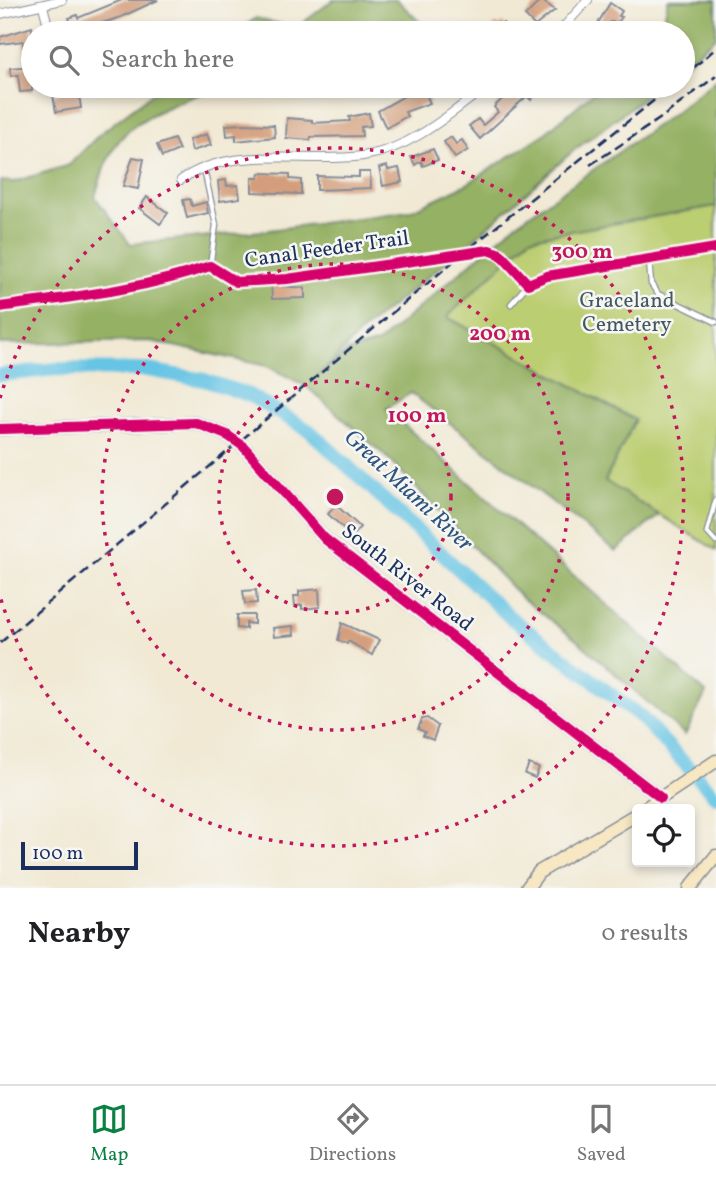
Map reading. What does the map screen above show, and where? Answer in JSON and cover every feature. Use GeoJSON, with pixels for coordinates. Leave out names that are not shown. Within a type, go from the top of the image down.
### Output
{"type":"FeatureCollection","features":[{"type":"Feature","properties":{"kind":"street"},"geometry":{"type":"LineString","coordinates":[[0,13],[62,0]]}},
{"type":"Feature","properties":{"kind":"street"},"geometry":{"type":"LineString","coordinates":[[569,21],[586,3],[575,0]]}},
{"type":"Feature","properties":{"kind":"street"},"geometry":{"type":"LineString","coordinates":[[43,6],[47,21]]}},
{"type":"Feature","properties":{"kind":"street"},"geometry":{"type":"LineString","coordinates":[[181,180],[204,168],[261,157],[311,160],[366,156],[418,137],[471,98]]}},
{"type":"Feature","properties":{"kind":"street","name":"South River Road"},"geometry":{"type":"LineString","coordinates":[[0,429],[197,423],[227,435],[243,446],[325,539],[661,798]]}},
{"type":"Feature","properties":{"kind":"street"},"geometry":{"type":"LineString","coordinates":[[652,804],[716,761]]}},
{"type":"Feature","properties":{"kind":"street"},"geometry":{"type":"LineString","coordinates":[[527,888],[539,872],[632,817]]}},
{"type":"Feature","properties":{"kind":"street"},"geometry":{"type":"LineString","coordinates":[[690,888],[715,858]]}},
{"type":"Feature","properties":{"kind":"lane"},"geometry":{"type":"LineString","coordinates":[[204,168],[216,225],[210,266]]}},
{"type":"Feature","properties":{"kind":"lane"},"geometry":{"type":"LineString","coordinates":[[511,304],[528,284],[547,276],[716,248]]}},
{"type":"Feature","properties":{"kind":"lane"},"geometry":{"type":"LineString","coordinates":[[649,260],[651,284],[658,294],[716,322]]}},
{"type":"Feature","properties":{"kind":"lane"},"geometry":{"type":"LineString","coordinates":[[716,499],[707,525],[707,532],[716,541]]}},
{"type":"Feature","properties":{"kind":"green space"},"geometry":{"type":"Polygon","coordinates":[[[333,0],[397,0],[419,21],[305,21],[333,0]]]}},
{"type":"Feature","properties":{"kind":"green space"},"geometry":{"type":"Polygon","coordinates":[[[668,0],[716,0],[716,37],[695,55],[695,21],[664,21],[668,0]]]}},
{"type":"Feature","properties":{"kind":"green space"},"geometry":{"type":"Polygon","coordinates":[[[716,79],[716,206],[530,238],[447,317],[635,420],[605,481],[659,515],[616,551],[411,393],[386,409],[706,693],[685,735],[579,642],[522,598],[391,461],[306,386],[267,366],[150,341],[0,344],[0,181],[14,182],[69,165],[101,133],[146,98],[191,98],[159,111],[134,126],[114,148],[103,172],[95,197],[130,244],[262,231],[410,211],[467,184],[543,135],[587,98],[643,98],[573,151],[473,240],[365,328],[317,377],[347,352],[378,343],[516,224],[716,79]]]}},
{"type":"Feature","properties":{"kind":"green space","name":"Graceland Cemetery"},"geometry":{"type":"Polygon","coordinates":[[[716,206],[716,550],[605,481],[635,420],[447,317],[530,238],[716,206]]]}},
{"type":"Feature","properties":{"kind":"building"},"geometry":{"type":"Polygon","coordinates":[[[122,0],[158,0],[108,21],[70,21],[69,18],[77,15],[78,18],[122,0]]]}},
{"type":"Feature","properties":{"kind":"building"},"geometry":{"type":"Polygon","coordinates":[[[541,0],[555,10],[541,21],[530,21],[525,16],[541,0]]]}},
{"type":"Feature","properties":{"kind":"building"},"geometry":{"type":"Polygon","coordinates":[[[610,3],[622,11],[619,21],[599,21],[610,3]]]}},
{"type":"Feature","properties":{"kind":"building"},"geometry":{"type":"Polygon","coordinates":[[[21,30],[21,41],[0,44],[0,37],[21,30]]]}},
{"type":"Feature","properties":{"kind":"building"},"geometry":{"type":"Polygon","coordinates":[[[21,67],[21,92],[18,75],[11,76],[10,68],[21,67]]]}},
{"type":"Feature","properties":{"kind":"building"},"geometry":{"type":"Polygon","coordinates":[[[54,98],[80,98],[81,108],[56,112],[54,98]]]}},
{"type":"Feature","properties":{"kind":"building"},"geometry":{"type":"Polygon","coordinates":[[[401,98],[428,98],[430,103],[405,112],[407,116],[386,128],[378,111],[401,98]]]}},
{"type":"Feature","properties":{"kind":"building"},"geometry":{"type":"Polygon","coordinates":[[[503,98],[525,98],[480,139],[469,126],[478,119],[483,125],[498,112],[494,107],[503,98]]]}},
{"type":"Feature","properties":{"kind":"building"},"geometry":{"type":"Polygon","coordinates":[[[369,113],[371,126],[361,127],[362,136],[311,137],[310,140],[286,138],[287,118],[312,120],[312,123],[350,121],[349,117],[369,113]]]}},
{"type":"Feature","properties":{"kind":"building"},"geometry":{"type":"Polygon","coordinates":[[[226,125],[274,125],[275,137],[236,141],[236,135],[227,136],[226,125]]]}},
{"type":"Feature","properties":{"kind":"building"},"geometry":{"type":"Polygon","coordinates":[[[207,134],[211,145],[192,151],[189,140],[207,134]]]}},
{"type":"Feature","properties":{"kind":"building"},"geometry":{"type":"Polygon","coordinates":[[[451,137],[456,144],[462,140],[468,150],[455,158],[444,142],[451,137]]]}},
{"type":"Feature","properties":{"kind":"building"},"geometry":{"type":"Polygon","coordinates":[[[174,139],[179,150],[162,157],[157,145],[174,139]]]}},
{"type":"Feature","properties":{"kind":"building"},"geometry":{"type":"Polygon","coordinates":[[[433,149],[438,160],[423,166],[421,161],[415,165],[411,157],[433,149]]]}},
{"type":"Feature","properties":{"kind":"building"},"geometry":{"type":"Polygon","coordinates":[[[133,157],[144,159],[138,189],[123,186],[133,157]]]}},
{"type":"Feature","properties":{"kind":"building"},"geometry":{"type":"Polygon","coordinates":[[[387,166],[388,170],[399,168],[402,182],[383,186],[379,168],[387,166]]]}},
{"type":"Feature","properties":{"kind":"building"},"geometry":{"type":"Polygon","coordinates":[[[359,172],[370,172],[371,188],[317,190],[317,176],[359,177],[359,172]]]}},
{"type":"Feature","properties":{"kind":"building"},"geometry":{"type":"Polygon","coordinates":[[[260,173],[290,174],[290,179],[301,180],[301,194],[252,192],[252,178],[259,178],[260,173]]]}},
{"type":"Feature","properties":{"kind":"building"},"geometry":{"type":"Polygon","coordinates":[[[226,180],[227,186],[238,185],[240,198],[220,201],[218,181],[226,180]]]}},
{"type":"Feature","properties":{"kind":"building"},"geometry":{"type":"Polygon","coordinates":[[[147,197],[168,213],[160,224],[139,208],[147,197]]]}},
{"type":"Feature","properties":{"kind":"building"},"geometry":{"type":"Polygon","coordinates":[[[190,199],[192,206],[206,202],[208,213],[187,218],[183,200],[190,199]]]}},
{"type":"Feature","properties":{"kind":"building"},"geometry":{"type":"Polygon","coordinates":[[[271,282],[280,282],[280,286],[305,288],[305,298],[272,299],[271,282]]]}},
{"type":"Feature","properties":{"kind":"building"},"geometry":{"type":"Polygon","coordinates":[[[336,505],[360,527],[352,536],[328,514],[336,505]]]}},
{"type":"Feature","properties":{"kind":"building"},"geometry":{"type":"Polygon","coordinates":[[[319,589],[320,607],[302,609],[302,605],[295,606],[294,596],[299,596],[299,591],[319,589]]]}},
{"type":"Feature","properties":{"kind":"building"},"geometry":{"type":"Polygon","coordinates":[[[256,590],[257,603],[245,604],[243,591],[256,590]]]}},
{"type":"Feature","properties":{"kind":"building"},"geometry":{"type":"Polygon","coordinates":[[[237,615],[254,615],[254,624],[246,623],[246,629],[237,628],[237,615]]]}},
{"type":"Feature","properties":{"kind":"building"},"geometry":{"type":"Polygon","coordinates":[[[342,623],[379,640],[372,655],[348,641],[347,644],[338,640],[342,623]]]}},
{"type":"Feature","properties":{"kind":"building"},"geometry":{"type":"Polygon","coordinates":[[[293,626],[294,635],[274,637],[273,628],[293,626]]]}},
{"type":"Feature","properties":{"kind":"building"},"geometry":{"type":"Polygon","coordinates":[[[427,718],[438,726],[433,740],[423,736],[425,732],[418,729],[422,719],[427,718]]]}},
{"type":"Feature","properties":{"kind":"building"},"geometry":{"type":"Polygon","coordinates":[[[529,764],[539,768],[535,778],[525,774],[529,764]]]}},
{"type":"Feature","properties":{"kind":"waterway","name":"Great Miami River"},"geometry":{"type":"LineString","coordinates":[[0,375],[57,369],[148,370],[204,380],[249,395],[310,431],[511,618],[641,717],[716,797]]}},
{"type":"Feature","properties":{"kind":"railway"},"geometry":{"type":"LineString","coordinates":[[695,66],[716,48]]}},
{"type":"Feature","properties":{"kind":"railway"},"geometry":{"type":"LineString","coordinates":[[695,92],[716,76]]}},
{"type":"Feature","properties":{"kind":"railway"},"geometry":{"type":"LineString","coordinates":[[0,643],[467,250],[657,98]]}},
{"type":"Feature","properties":{"kind":"railway"},"geometry":{"type":"LineString","coordinates":[[590,165],[687,98]]}},
{"type":"Feature","properties":{"kind":"cycle path","name":"Canal Feeder Trail"},"geometry":{"type":"LineString","coordinates":[[0,307],[132,287],[210,266],[236,282],[287,279],[489,250],[500,254],[528,284],[547,276],[716,248]]}},
{"type":"Feature","properties":{"kind":"cycle path"},"geometry":{"type":"LineString","coordinates":[[0,429],[196,423],[227,435],[243,446],[325,539],[661,798]]}}]}
